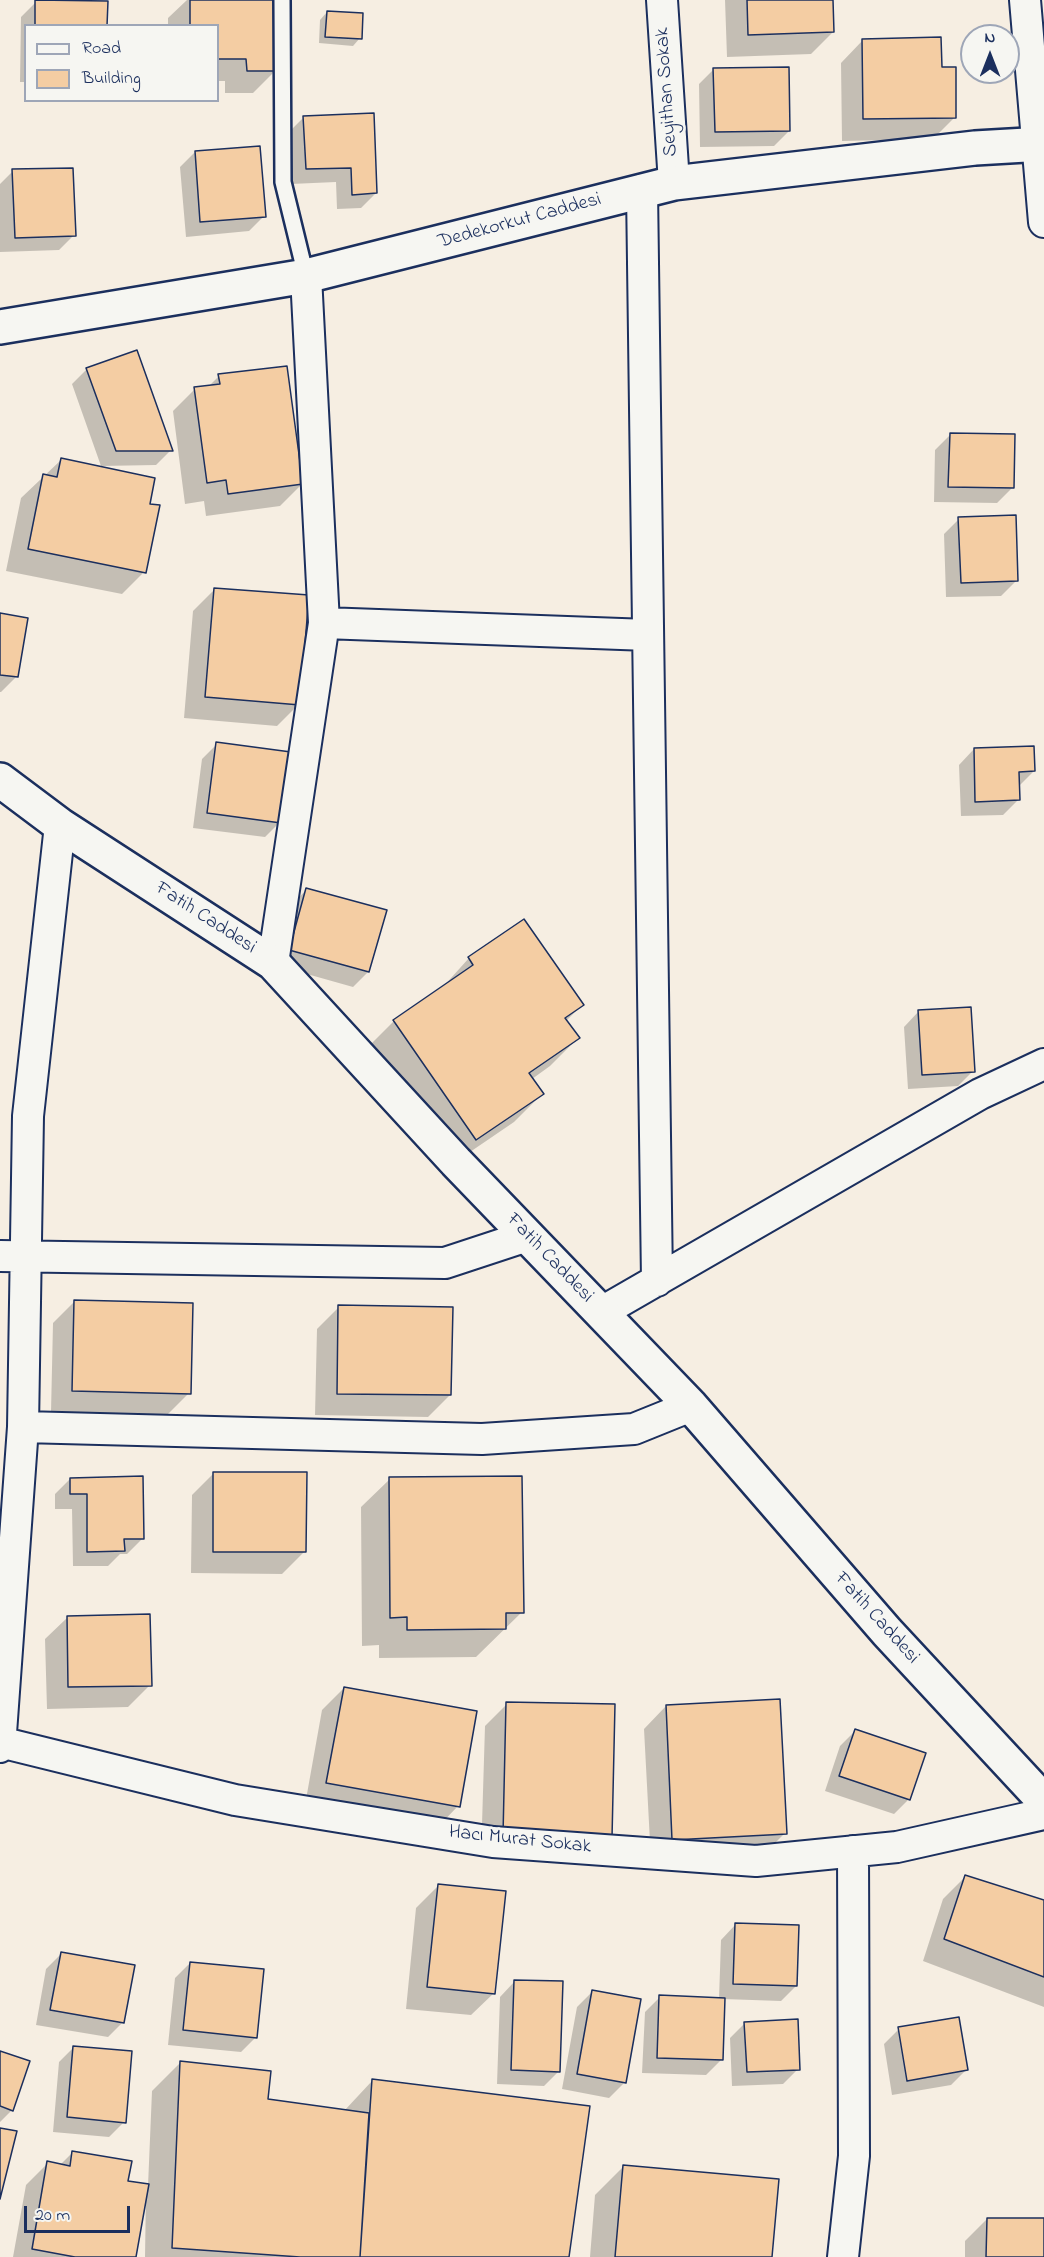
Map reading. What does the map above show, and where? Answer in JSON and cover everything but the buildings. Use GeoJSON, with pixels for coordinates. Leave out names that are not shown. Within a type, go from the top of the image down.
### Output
{"type":"FeatureCollection","features":[{"type":"Feature","properties":{"kind":"street","name":"Seyithan Sokak"},"geometry":{"type":"LineString","coordinates":[[662,0],[674,183]]}},
{"type":"Feature","properties":{"kind":"street"},"geometry":{"type":"LineString","coordinates":[[1025,0],[1041,144],[1044,222]]}},
{"type":"Feature","properties":{"kind":"street","name":"Dedekorkut Caddesi"},"geometry":{"type":"LineString","coordinates":[[0,327],[306,276],[674,183],[975,148],[1041,144]]}},
{"type":"Feature","properties":{"kind":"street"},"geometry":{"type":"LineString","coordinates":[[642,190],[657,1281]]}},
{"type":"Feature","properties":{"kind":"street"},"geometry":{"type":"LineString","coordinates":[[273,963],[324,623],[306,276]]}},
{"type":"Feature","properties":{"kind":"street"},"geometry":{"type":"LineString","coordinates":[[324,623],[648,635]]}},
{"type":"Feature","properties":{"kind":"street","name":"Fatih Caddesi"},"geometry":{"type":"LineString","coordinates":[[0,780],[60,825],[273,963],[526,1236],[692,1406],[886,1632],[1044,1801]]}},
{"type":"Feature","properties":{"kind":"street"},"geometry":{"type":"LineString","coordinates":[[0,1744],[23,1427],[13,1257],[60,825]]}},
{"type":"Feature","properties":{"kind":"street"},"geometry":{"type":"LineString","coordinates":[[600,1312],[980,1094],[1044,1064]]}},
{"type":"Feature","properties":{"kind":"street"},"geometry":{"type":"LineString","coordinates":[[13,1257],[444,1263],[526,1236]]}},
{"type":"Feature","properties":{"kind":"street"},"geometry":{"type":"LineString","coordinates":[[23,1427],[482,1439],[634,1429],[692,1406]]}},
{"type":"Feature","properties":{"kind":"street","name":"Hacı Murat Sokak"},"geometry":{"type":"LineString","coordinates":[[0,1744],[235,1800],[493,1842],[756,1861],[897,1846],[1044,1814]]}},
{"type":"Feature","properties":{"kind":"street"},"geometry":{"type":"LineString","coordinates":[[843,2257],[854,2156],[853,1851]]}},
{"type":"Feature","properties":{"kind":"lane"},"geometry":{"type":"LineString","coordinates":[[282,0],[283,182],[306,276]]}}]}
